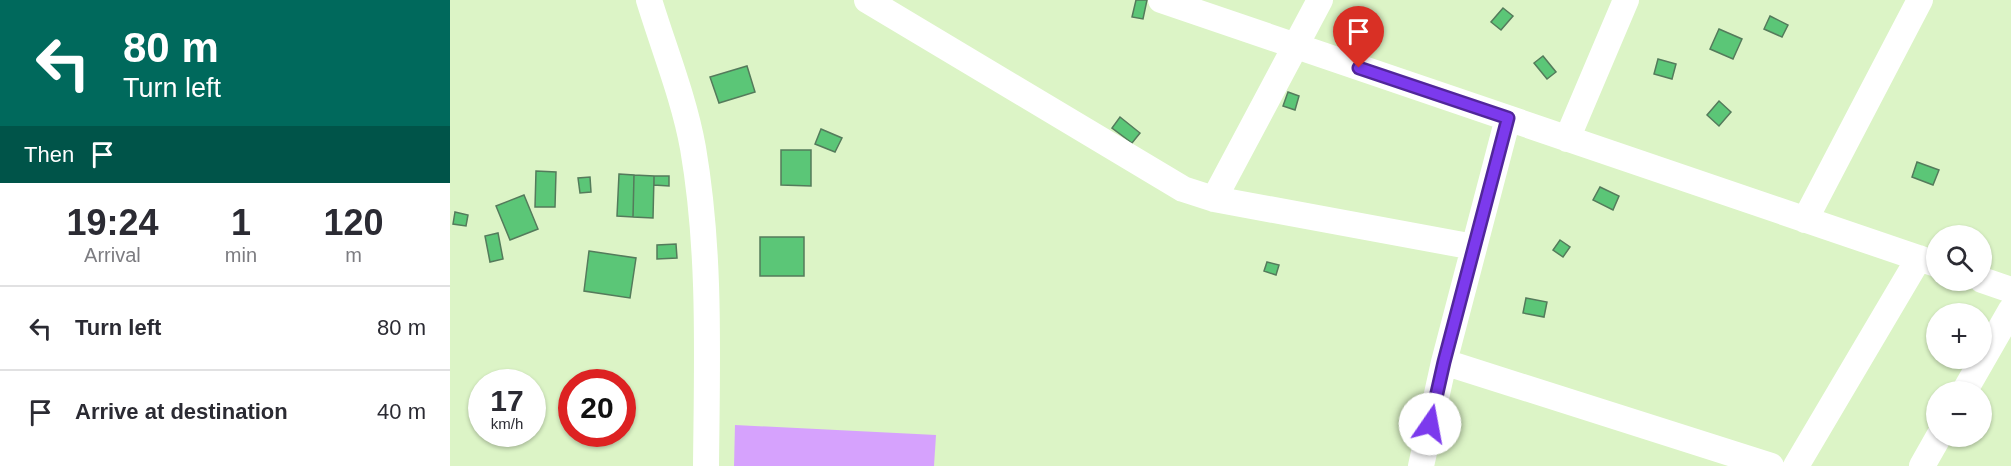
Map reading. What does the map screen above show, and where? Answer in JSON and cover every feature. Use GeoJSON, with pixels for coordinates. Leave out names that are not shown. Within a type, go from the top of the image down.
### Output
{"type":"FeatureCollection","features":[{"type":"Feature","properties":{"kind":"street"},"geometry":{"type":"LineString","coordinates":[[649,0],[693,146],[699,192],[705,293],[706,466]]}},
{"type":"Feature","properties":{"kind":"street"},"geometry":{"type":"LineString","coordinates":[[867,0],[1174,184],[1198,195],[1474,247]]}},
{"type":"Feature","properties":{"kind":"street"},"geometry":{"type":"LineString","coordinates":[[1161,0],[1926,260]]}},
{"type":"Feature","properties":{"kind":"street"},"geometry":{"type":"LineString","coordinates":[[1214,199],[1320,0]]}},
{"type":"Feature","properties":{"kind":"street"},"geometry":{"type":"LineString","coordinates":[[1568,139],[1626,0]]}},
{"type":"Feature","properties":{"kind":"street"},"geometry":{"type":"LineString","coordinates":[[1805,219],[1920,0]]}},
{"type":"Feature","properties":{"kind":"street"},"geometry":{"type":"LineString","coordinates":[[1421,466],[1444,362],[1508,118]]}},
{"type":"Feature","properties":{"kind":"street"},"geometry":{"type":"LineString","coordinates":[[1796,466],[1926,264]]}},
{"type":"Feature","properties":{"kind":"street"},"geometry":{"type":"LineString","coordinates":[[1992,283],[2011,290]]}},
{"type":"Feature","properties":{"kind":"street"},"geometry":{"type":"LineString","coordinates":[[1970,381],[2011,310]]}},
{"type":"Feature","properties":{"kind":"street"},"geometry":{"type":"LineString","coordinates":[[1444,362],[1771,466]]}},
{"type":"Feature","properties":{"kind":"street"},"geometry":{"type":"LineString","coordinates":[[1922,466],[1932,447]]}},
{"type":"Feature","properties":{"kind":"shaded area"},"geometry":{"type":"Polygon","coordinates":[[[735,425],[936,435],[934,466],[734,466],[735,425]]]}},
{"type":"Feature","properties":{"kind":"building"},"geometry":{"type":"Polygon","coordinates":[[[1136,0],[1147,0],[1143,19],[1132,17],[1136,0]]]}},
{"type":"Feature","properties":{"kind":"building"},"geometry":{"type":"Polygon","coordinates":[[[1503,8],[1513,16],[1501,30],[1491,22],[1503,8]]]}},
{"type":"Feature","properties":{"kind":"building"},"geometry":{"type":"Polygon","coordinates":[[[1770,16],[1788,25],[1782,37],[1764,29],[1770,16]]]}},
{"type":"Feature","properties":{"kind":"building"},"geometry":{"type":"Polygon","coordinates":[[[1719,29],[1742,39],[1733,59],[1710,49],[1719,29]]]}},
{"type":"Feature","properties":{"kind":"building"},"geometry":{"type":"Polygon","coordinates":[[[1543,56],[1556,72],[1547,79],[1534,63],[1543,56]]]}},
{"type":"Feature","properties":{"kind":"building"},"geometry":{"type":"Polygon","coordinates":[[[1658,59],[1676,64],[1672,79],[1654,74],[1658,59]]]}},
{"type":"Feature","properties":{"kind":"building"},"geometry":{"type":"Polygon","coordinates":[[[747,66],[755,92],[719,103],[710,77],[747,66]]]}},
{"type":"Feature","properties":{"kind":"building"},"geometry":{"type":"Polygon","coordinates":[[[1288,92],[1299,96],[1295,110],[1283,106],[1288,92]]]}},
{"type":"Feature","properties":{"kind":"building"},"geometry":{"type":"Polygon","coordinates":[[[1719,101],[1731,112],[1719,126],[1707,115],[1719,101]]]}},
{"type":"Feature","properties":{"kind":"building"},"geometry":{"type":"Polygon","coordinates":[[[1120,117],[1140,133],[1132,143],[1112,128],[1120,117]]]}},
{"type":"Feature","properties":{"kind":"building"},"geometry":{"type":"Polygon","coordinates":[[[821,129],[842,138],[835,152],[815,144],[821,129]]]}},
{"type":"Feature","properties":{"kind":"building"},"geometry":{"type":"Polygon","coordinates":[[[781,150],[811,150],[811,186],[781,185],[781,150]]]}},
{"type":"Feature","properties":{"kind":"building"},"geometry":{"type":"Polygon","coordinates":[[[1917,162],[1939,170],[1933,185],[1912,177],[1917,162]]]}},
{"type":"Feature","properties":{"kind":"building"},"geometry":{"type":"Polygon","coordinates":[[[536,171],[556,172],[555,207],[535,207],[536,171]]]}},
{"type":"Feature","properties":{"kind":"building"},"geometry":{"type":"Polygon","coordinates":[[[619,174],[634,175],[633,217],[617,216],[619,174]]]}},
{"type":"Feature","properties":{"kind":"building"},"geometry":{"type":"Polygon","coordinates":[[[634,175],[654,176],[653,218],[633,217],[634,175]]]}},
{"type":"Feature","properties":{"kind":"building"},"geometry":{"type":"Polygon","coordinates":[[[654,176],[669,176],[669,186],[654,185],[654,176]]]}},
{"type":"Feature","properties":{"kind":"building"},"geometry":{"type":"Polygon","coordinates":[[[590,177],[591,192],[580,193],[578,178],[590,177]]]}},
{"type":"Feature","properties":{"kind":"building"},"geometry":{"type":"Polygon","coordinates":[[[1600,187],[1619,196],[1613,210],[1593,200],[1600,187]]]}},
{"type":"Feature","properties":{"kind":"building"},"geometry":{"type":"Polygon","coordinates":[[[524,195],[538,229],[510,240],[496,206],[524,195]]]}},
{"type":"Feature","properties":{"kind":"building"},"geometry":{"type":"Polygon","coordinates":[[[455,212],[468,215],[466,226],[453,224],[455,212]]]}},
{"type":"Feature","properties":{"kind":"building"},"geometry":{"type":"Polygon","coordinates":[[[498,233],[503,259],[490,262],[485,236],[498,233]]]}},
{"type":"Feature","properties":{"kind":"building"},"geometry":{"type":"Polygon","coordinates":[[[760,237],[804,237],[804,276],[760,276],[760,237]]]}},
{"type":"Feature","properties":{"kind":"building"},"geometry":{"type":"Polygon","coordinates":[[[1560,240],[1570,247],[1563,257],[1553,250],[1560,240]]]}},
{"type":"Feature","properties":{"kind":"building"},"geometry":{"type":"Polygon","coordinates":[[[676,244],[677,258],[657,259],[657,245],[676,244]]]}},
{"type":"Feature","properties":{"kind":"building"},"geometry":{"type":"Polygon","coordinates":[[[589,251],[636,258],[630,298],[584,291],[589,251]]]}},
{"type":"Feature","properties":{"kind":"building"},"geometry":{"type":"Polygon","coordinates":[[[1267,262],[1279,265],[1276,275],[1264,271],[1267,262]]]}},
{"type":"Feature","properties":{"kind":"building"},"geometry":{"type":"Polygon","coordinates":[[[1526,298],[1547,302],[1544,317],[1523,313],[1526,298]]]}},
{"type":"Feature","properties":{"kind":"route"},"geometry":{"type":"LineString","coordinates":[[1359,68],[1508,118],[1430,424]]}}]}
